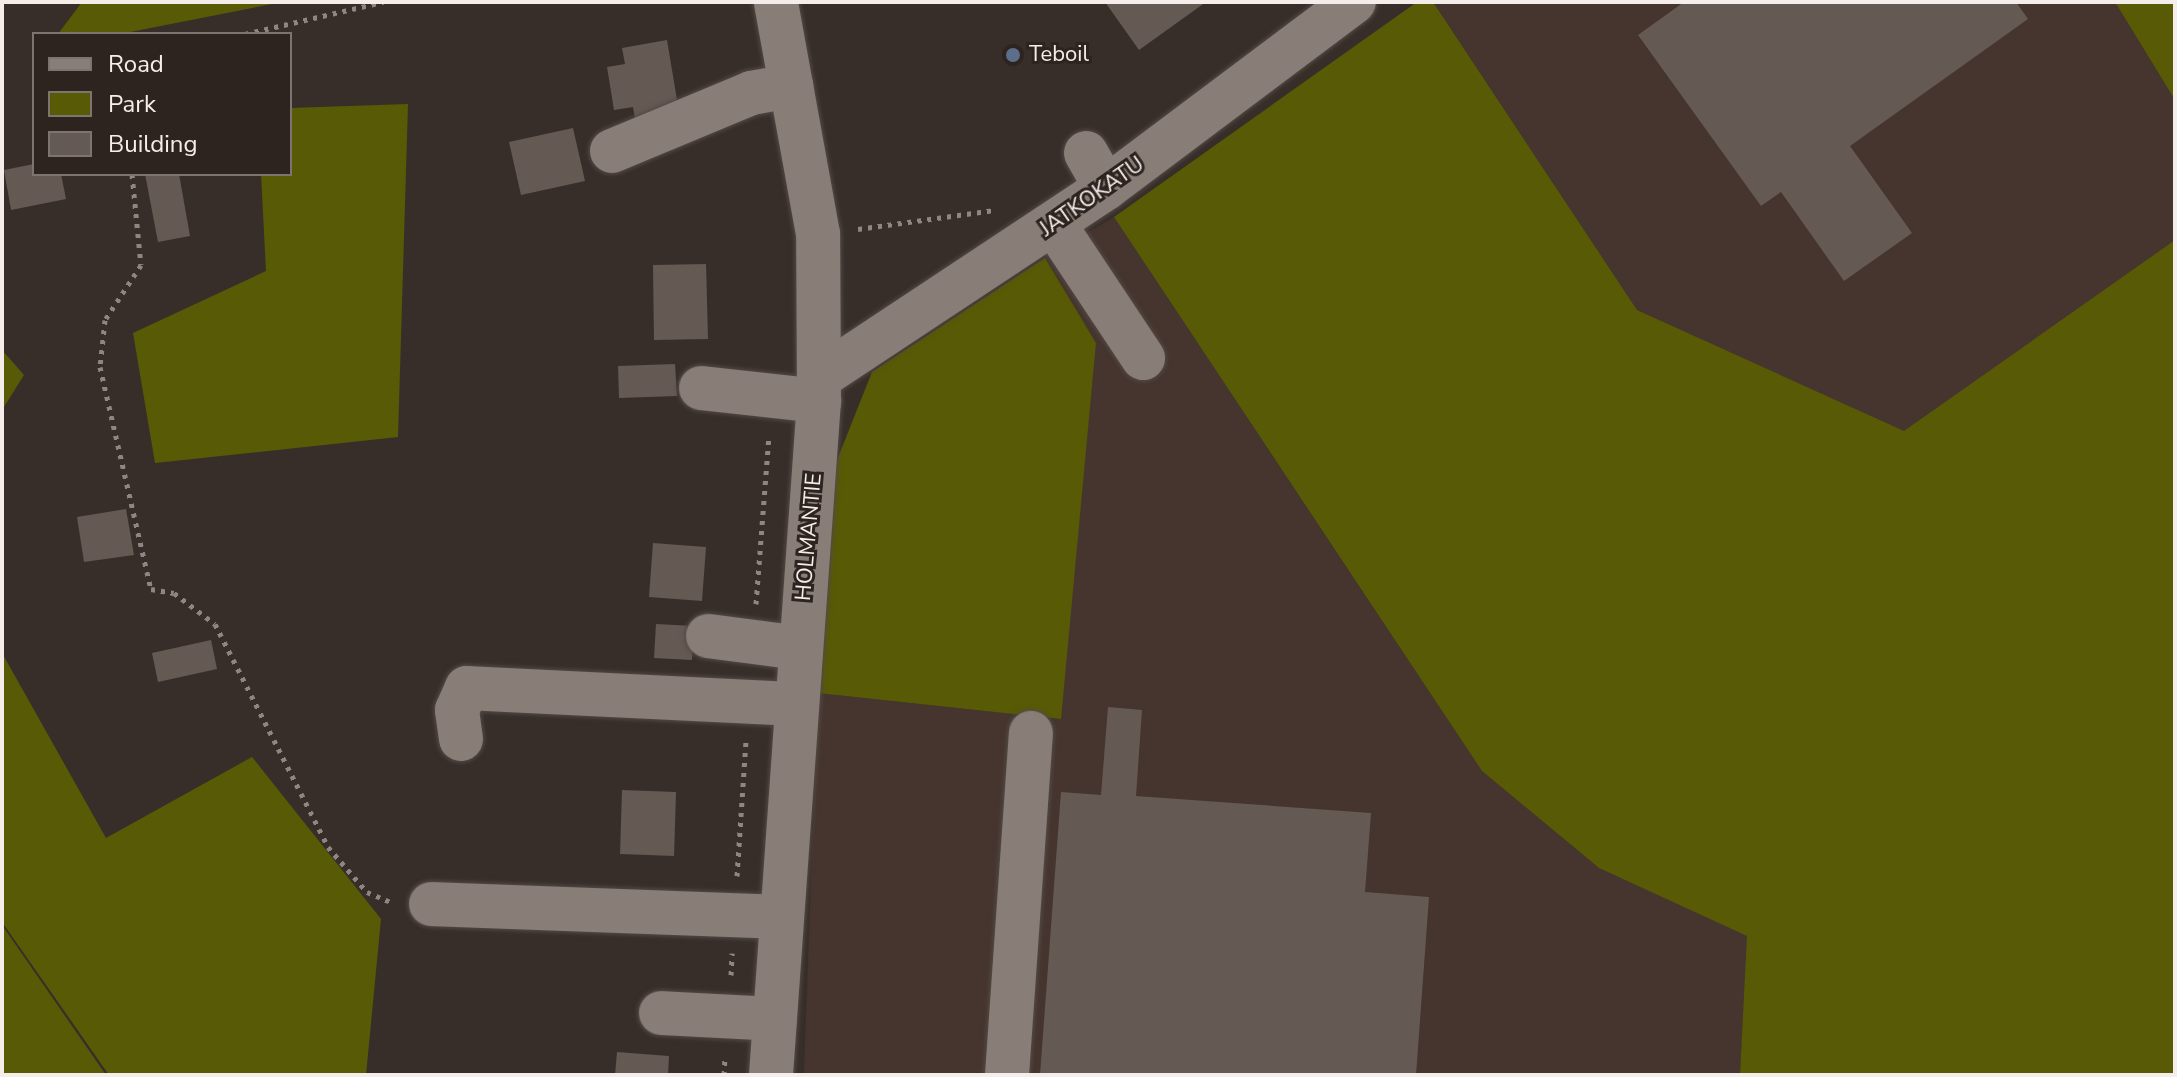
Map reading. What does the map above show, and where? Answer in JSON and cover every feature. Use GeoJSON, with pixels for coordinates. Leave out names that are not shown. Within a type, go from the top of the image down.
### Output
{"type":"FeatureCollection","features":[{"type":"Feature","properties":{"kind":"street","name":"HOLMANTIE"},"geometry":{"type":"LineString","coordinates":[[771,1075],[819,389],[818,234],[795,64],[776,2]]}},
{"type":"Feature","properties":{"kind":"street","name":"JATKOKATU"},"geometry":{"type":"LineString","coordinates":[[819,389],[1054,224],[1096,171],[1354,2]]}},
{"type":"Feature","properties":{"kind":"street"},"geometry":{"type":"LineString","coordinates":[[612,151],[751,93],[795,64]]}},
{"type":"Feature","properties":{"kind":"street"},"geometry":{"type":"LineString","coordinates":[[1054,224],[1143,358]]}},
{"type":"Feature","properties":{"kind":"street"},"geometry":{"type":"LineString","coordinates":[[701,388],[772,398],[819,389]]}},
{"type":"Feature","properties":{"kind":"street"},"geometry":{"type":"LineString","coordinates":[[708,636],[800,648]]}},
{"type":"Feature","properties":{"kind":"street"},"geometry":{"type":"LineString","coordinates":[[461,739],[457,710],[467,688],[796,704]]}},
{"type":"Feature","properties":{"kind":"street"},"geometry":{"type":"LineString","coordinates":[[1007,1075],[1031,733]]}},
{"type":"Feature","properties":{"kind":"street"},"geometry":{"type":"LineString","coordinates":[[431,904],[782,917]]}},
{"type":"Feature","properties":{"kind":"street"},"geometry":{"type":"LineString","coordinates":[[661,1013],[775,1019]]}},
{"type":"Feature","properties":{"kind":"path"},"geometry":{"type":"LineString","coordinates":[[254,32],[383,2]]}},
{"type":"Feature","properties":{"kind":"path"},"geometry":{"type":"LineString","coordinates":[[132,176],[141,265],[105,320],[100,367],[151,589],[174,593],[215,624],[280,744],[302,804],[367,892],[394,904],[431,904]]}},
{"type":"Feature","properties":{"kind":"path"},"geometry":{"type":"LineString","coordinates":[[818,234],[1021,206],[1054,224]]}},
{"type":"Feature","properties":{"kind":"path"},"geometry":{"type":"LineString","coordinates":[[753,642],[772,398]]}},
{"type":"Feature","properties":{"kind":"path"},"geometry":{"type":"LineString","coordinates":[[724,1075],[748,701]]}},
{"type":"Feature","properties":{"kind":"shaded area"},"geometry":{"type":"Polygon","coordinates":[[[1433,2],[2115,2],[2175,100],[2175,240],[1905,432],[1637,310],[1433,2]]]}},
{"type":"Feature","properties":{"kind":"shaded area"},"geometry":{"type":"Polygon","coordinates":[[[1114,217],[1482,771],[1599,868],[1748,936],[1740,1075],[804,1075],[818,693],[1060,719],[1096,343],[1045,258],[1114,217]]]}},
{"type":"Feature","properties":{"kind":"green space"},"geometry":{"type":"Polygon","coordinates":[[[82,2],[282,2],[130,32],[60,32],[82,2]]]}},
{"type":"Feature","properties":{"kind":"green space"},"geometry":{"type":"Polygon","coordinates":[[[1417,2],[1433,2],[1637,310],[1904,431],[2175,240],[2175,1075],[1740,1075],[1747,936],[1599,868],[1482,771],[1114,217],[1417,2]]]}},
{"type":"Feature","properties":{"kind":"green space"},"geometry":{"type":"Polygon","coordinates":[[[2115,2],[2175,2],[2175,100],[2115,2]]]}},
{"type":"Feature","properties":{"kind":"green space"},"geometry":{"type":"Polygon","coordinates":[[[408,104],[398,437],[155,463],[133,333],[266,271],[261,176],[292,176],[292,108],[408,104]]]}},
{"type":"Feature","properties":{"kind":"green space"},"geometry":{"type":"Polygon","coordinates":[[[1045,258],[1096,343],[1061,719],[818,693],[837,460],[872,372],[1045,258]]]}},
{"type":"Feature","properties":{"kind":"green space"},"geometry":{"type":"Polygon","coordinates":[[[2,350],[24,375],[2,410],[2,350]]]}},
{"type":"Feature","properties":{"kind":"green space"},"geometry":{"type":"Polygon","coordinates":[[[2,653],[106,838],[252,757],[381,919],[366,1075],[109,1075],[2,922],[2,653]]]}},
{"type":"Feature","properties":{"kind":"green space"},"geometry":{"type":"Polygon","coordinates":[[[2,925],[106,1075],[2,1075],[2,925]]]}},
{"type":"Feature","properties":{"kind":"building"},"geometry":{"type":"Polygon","coordinates":[[[1105,2],[1206,2],[1139,50],[1105,2]]]}},
{"type":"Feature","properties":{"kind":"building"},"geometry":{"type":"Polygon","coordinates":[[[1684,2],[2016,2],[2028,19],[1850,146],[1912,233],[1844,281],[1781,192],[1761,206],[1638,35],[1684,2]]]}},
{"type":"Feature","properties":{"kind":"building"},"geometry":{"type":"Polygon","coordinates":[[[667,40],[680,118],[636,125],[633,107],[614,110],[607,67],[625,64],[622,48],[667,40]]]}},
{"type":"Feature","properties":{"kind":"building"},"geometry":{"type":"Polygon","coordinates":[[[573,128],[585,181],[521,195],[509,142],[573,128]]]}},
{"type":"Feature","properties":{"kind":"building"},"geometry":{"type":"Polygon","coordinates":[[[32,164],[32,176],[61,176],[66,199],[11,210],[4,170],[32,164]]]}},
{"type":"Feature","properties":{"kind":"building"},"geometry":{"type":"Polygon","coordinates":[[[145,176],[179,176],[190,236],[158,242],[145,176]]]}},
{"type":"Feature","properties":{"kind":"building"},"geometry":{"type":"Polygon","coordinates":[[[706,264],[708,339],[654,340],[653,265],[706,264]]]}},
{"type":"Feature","properties":{"kind":"building"},"geometry":{"type":"Polygon","coordinates":[[[675,364],[677,396],[619,398],[618,366],[675,364]]]}},
{"type":"Feature","properties":{"kind":"building"},"geometry":{"type":"Polygon","coordinates":[[[126,509],[134,555],[84,562],[77,517],[126,509]]]}},
{"type":"Feature","properties":{"kind":"building"},"geometry":{"type":"Polygon","coordinates":[[[653,543],[706,547],[702,601],[649,597],[653,543]]]}},
{"type":"Feature","properties":{"kind":"building"},"geometry":{"type":"Polygon","coordinates":[[[656,624],[694,626],[692,660],[654,658],[656,624]]]}},
{"type":"Feature","properties":{"kind":"building"},"geometry":{"type":"Polygon","coordinates":[[[211,640],[217,669],[158,682],[152,653],[211,640]]]}},
{"type":"Feature","properties":{"kind":"building"},"geometry":{"type":"Polygon","coordinates":[[[1108,707],[1142,710],[1136,796],[1371,813],[1365,892],[1429,897],[1416,1075],[1040,1075],[1061,792],[1101,795],[1108,707]]]}},
{"type":"Feature","properties":{"kind":"building"},"geometry":{"type":"Polygon","coordinates":[[[622,790],[676,792],[674,856],[620,854],[622,790]]]}},
{"type":"Feature","properties":{"kind":"building"},"geometry":{"type":"Polygon","coordinates":[[[617,1052],[669,1056],[668,1075],[615,1075],[617,1052]]]}},
{"type":"Feature","properties":{"kind":"place","name":"Teboil"},"geometry":{"type":"Point","coordinates":[1013,55]}}]}
